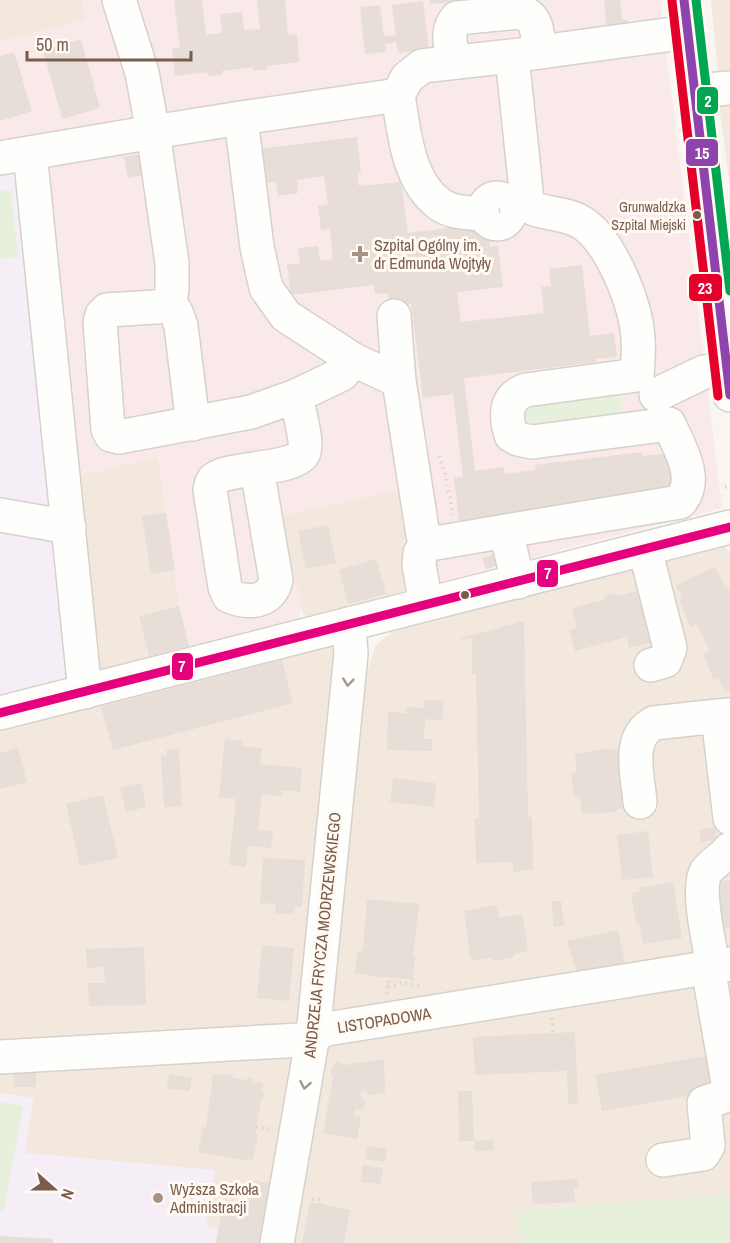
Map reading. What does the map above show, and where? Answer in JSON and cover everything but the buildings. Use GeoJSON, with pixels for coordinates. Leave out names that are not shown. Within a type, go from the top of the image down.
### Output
{"type":"FeatureCollection","features":[{"type":"Feature","properties":{"kind":"street"},"geometry":{"type":"LineString","coordinates":[[119,0],[142,73],[153,132],[172,263],[170,306]]}},
{"type":"Feature","properties":{"kind":"street"},"geometry":{"type":"LineString","coordinates":[[394,316],[399,381],[423,535],[429,540],[436,543],[680,502],[687,494],[689,485],[687,463],[647,385],[629,298],[616,266],[598,236],[584,224],[567,215],[532,208],[527,200],[526,54],[535,21],[530,15],[521,12],[457,18],[452,23],[449,34],[454,62]]}},
{"type":"Feature","properties":{"kind":"street"},"geometry":{"type":"LineString","coordinates":[[483,214],[459,212],[438,204],[423,186],[411,164],[398,95],[407,78],[422,66],[526,54],[686,16],[728,365],[647,385],[526,390],[516,394],[510,400],[508,411],[508,427],[511,435],[532,442],[669,424]]}},
{"type":"Feature","properties":{"kind":"street"},"geometry":{"type":"LineString","coordinates":[[694,91],[730,88]]}},
{"type":"Feature","properties":{"kind":"street"},"geometry":{"type":"LineString","coordinates":[[85,692],[69,526],[15,156],[153,132],[398,95]]}},
{"type":"Feature","properties":{"kind":"street"},"geometry":{"type":"LineString","coordinates":[[241,118],[256,247],[266,288],[286,316],[354,360],[399,381]]}},
{"type":"Feature","properties":{"kind":"street"},"geometry":{"type":"LineString","coordinates":[[193,424],[181,326],[176,312],[170,306],[107,310],[100,322],[108,429],[111,435],[119,437],[193,424],[252,412],[296,396],[342,374],[354,360]]}},
{"type":"Feature","properties":{"kind":"street"},"geometry":{"type":"LineString","coordinates":[[257,469],[293,461],[304,452],[305,443],[296,396]]}},
{"type":"Feature","properties":{"kind":"street"},"geometry":{"type":"LineString","coordinates":[[0,515],[69,526]]}},
{"type":"Feature","properties":{"kind":"street"},"geometry":{"type":"LineString","coordinates":[[0,713],[730,527]]}},
{"type":"Feature","properties":{"kind":"street"},"geometry":{"type":"LineString","coordinates":[[506,531],[518,582]]}},
{"type":"Feature","properties":{"kind":"street"},"geometry":{"type":"LineString","coordinates":[[426,604],[419,566],[420,553],[429,540]]}},
{"type":"Feature","properties":{"kind":"street"},"geometry":{"type":"LineString","coordinates":[[645,549],[670,648],[665,661],[651,665]]}},
{"type":"Feature","properties":{"kind":"street","name":"ANDRZEJA FRYCZA MODRZEWSKIEGO"},"geometry":{"type":"LineString","coordinates":[[277,1243],[314,1035],[351,654],[349,624]]}},
{"type":"Feature","properties":{"kind":"street"},"geometry":{"type":"LineString","coordinates":[[640,802],[636,754],[638,739],[644,728],[654,723],[724,716],[730,818]]}},
{"type":"Feature","properties":{"kind":"street"},"geometry":{"type":"LineString","coordinates":[[663,1160],[703,1154],[708,1146],[704,1103],[730,1094],[721,957],[702,896],[702,882],[706,872],[730,849]]}},
{"type":"Feature","properties":{"kind":"street","name":"LISTOPADOWA"},"geometry":{"type":"LineString","coordinates":[[0,1057],[300,1040],[327,1029],[721,957]]}},
{"type":"Feature","properties":{"kind":"path"},"geometry":{"type":"LineString","coordinates":[[389,977],[388,985],[399,983],[420,985]]}},
{"type":"Feature","properties":{"kind":"shaded area"},"geometry":{"type":"Polygon","coordinates":[[[0,0],[81,0],[86,19],[0,42],[0,0]]]}},
{"type":"Feature","properties":{"kind":"shaded area","name":"Szpital Ogólny im. dr Edmunda Wojtyły"},"geometry":{"type":"Polygon","coordinates":[[[81,0],[660,0],[722,508],[416,588],[398,490],[279,517],[303,611],[298,612],[300,619],[190,648],[179,606],[158,456],[81,475],[75,491],[17,166],[0,169],[0,42],[85,19],[81,0]]]}},
{"type":"Feature","properties":{"kind":"shaded area"},"geometry":{"type":"Polygon","coordinates":[[[711,0],[730,0],[730,71],[718,73],[711,0]]]}},
{"type":"Feature","properties":{"kind":"shaded area"},"geometry":{"type":"Polygon","coordinates":[[[730,104],[730,186],[719,105],[730,104]]]}},
{"type":"Feature","properties":{"kind":"shaded area"},"geometry":{"type":"Polygon","coordinates":[[[17,165],[79,676],[0,697],[0,169],[17,165]]]}},
{"type":"Feature","properties":{"kind":"shaded area"},"geometry":{"type":"Polygon","coordinates":[[[158,456],[179,606],[190,648],[91,675],[75,491],[81,475],[158,456]]]}},
{"type":"Feature","properties":{"kind":"shaded area"},"geometry":{"type":"Polygon","coordinates":[[[398,489],[416,588],[304,617],[279,517],[398,489]]]}},
{"type":"Feature","properties":{"kind":"shaded area"},"geometry":{"type":"Polygon","coordinates":[[[724,547],[730,552],[730,948],[341,1011],[335,1010],[332,1006],[366,675],[376,645],[392,632],[724,547]]]}},
{"type":"Feature","properties":{"kind":"shaded area"},"geometry":{"type":"Polygon","coordinates":[[[330,646],[338,655],[299,1021],[295,1025],[0,1050],[0,732],[330,646]]]}},
{"type":"Feature","properties":{"kind":"shaded area"},"geometry":{"type":"Polygon","coordinates":[[[730,982],[730,1195],[516,1210],[519,1243],[289,1243],[325,1051],[330,1046],[730,982]]]}},
{"type":"Feature","properties":{"kind":"shaded area"},"geometry":{"type":"Polygon","coordinates":[[[293,1052],[263,1236],[206,1227],[214,1170],[24,1153],[33,1098],[0,1093],[0,1067],[293,1052]]]}},
{"type":"Feature","properties":{"kind":"shaded area"},"geometry":{"type":"Polygon","coordinates":[[[0,1093],[33,1098],[25,1153],[215,1170],[206,1227],[219,1228],[262,1243],[0,1243],[0,1093]]]}},
{"type":"Feature","properties":{"kind":"green space"},"geometry":{"type":"Polygon","coordinates":[[[11,190],[18,257],[0,259],[0,191],[11,190]]]}},
{"type":"Feature","properties":{"kind":"green space"},"geometry":{"type":"Polygon","coordinates":[[[615,393],[621,397],[623,406],[618,415],[532,427],[526,419],[525,409],[533,401],[615,393]]]}},
{"type":"Feature","properties":{"kind":"green space"},"geometry":{"type":"Polygon","coordinates":[[[0,1102],[23,1106],[4,1211],[0,1210],[0,1102]]]}},
{"type":"Feature","properties":{"kind":"green space"},"geometry":{"type":"Polygon","coordinates":[[[730,1195],[730,1243],[519,1243],[516,1210],[730,1195]]]}},
{"type":"Feature","properties":{"kind":"transit line","name":"15"},"geometry":{"type":"LineString","coordinates":[[684,0],[730,395]]}},
{"type":"Feature","properties":{"kind":"transit line","name":"2"},"geometry":{"type":"LineString","coordinates":[[696,0],[730,291]]}},
{"type":"Feature","properties":{"kind":"transit line","name":"23"},"geometry":{"type":"LineString","coordinates":[[672,1],[718,396]]}},
{"type":"Feature","properties":{"kind":"transit line","name":"7"},"geometry":{"type":"LineString","coordinates":[[0,713],[730,527]]}},
{"type":"Feature","properties":{"kind":"place","name":"Grunwaldzka Szpital Miejski"},"geometry":{"type":"Point","coordinates":[697,215]}},
{"type":"Feature","properties":{"kind":"place","name":"Szpital Ogólny im. dr Edmunda Wojtyły"},"geometry":{"type":"Point","coordinates":[360,254]}},
{"type":"Feature","properties":{"kind":"place","name":"Wyższa Szkoła Administracji"},"geometry":{"type":"Point","coordinates":[158,1198]}}]}
